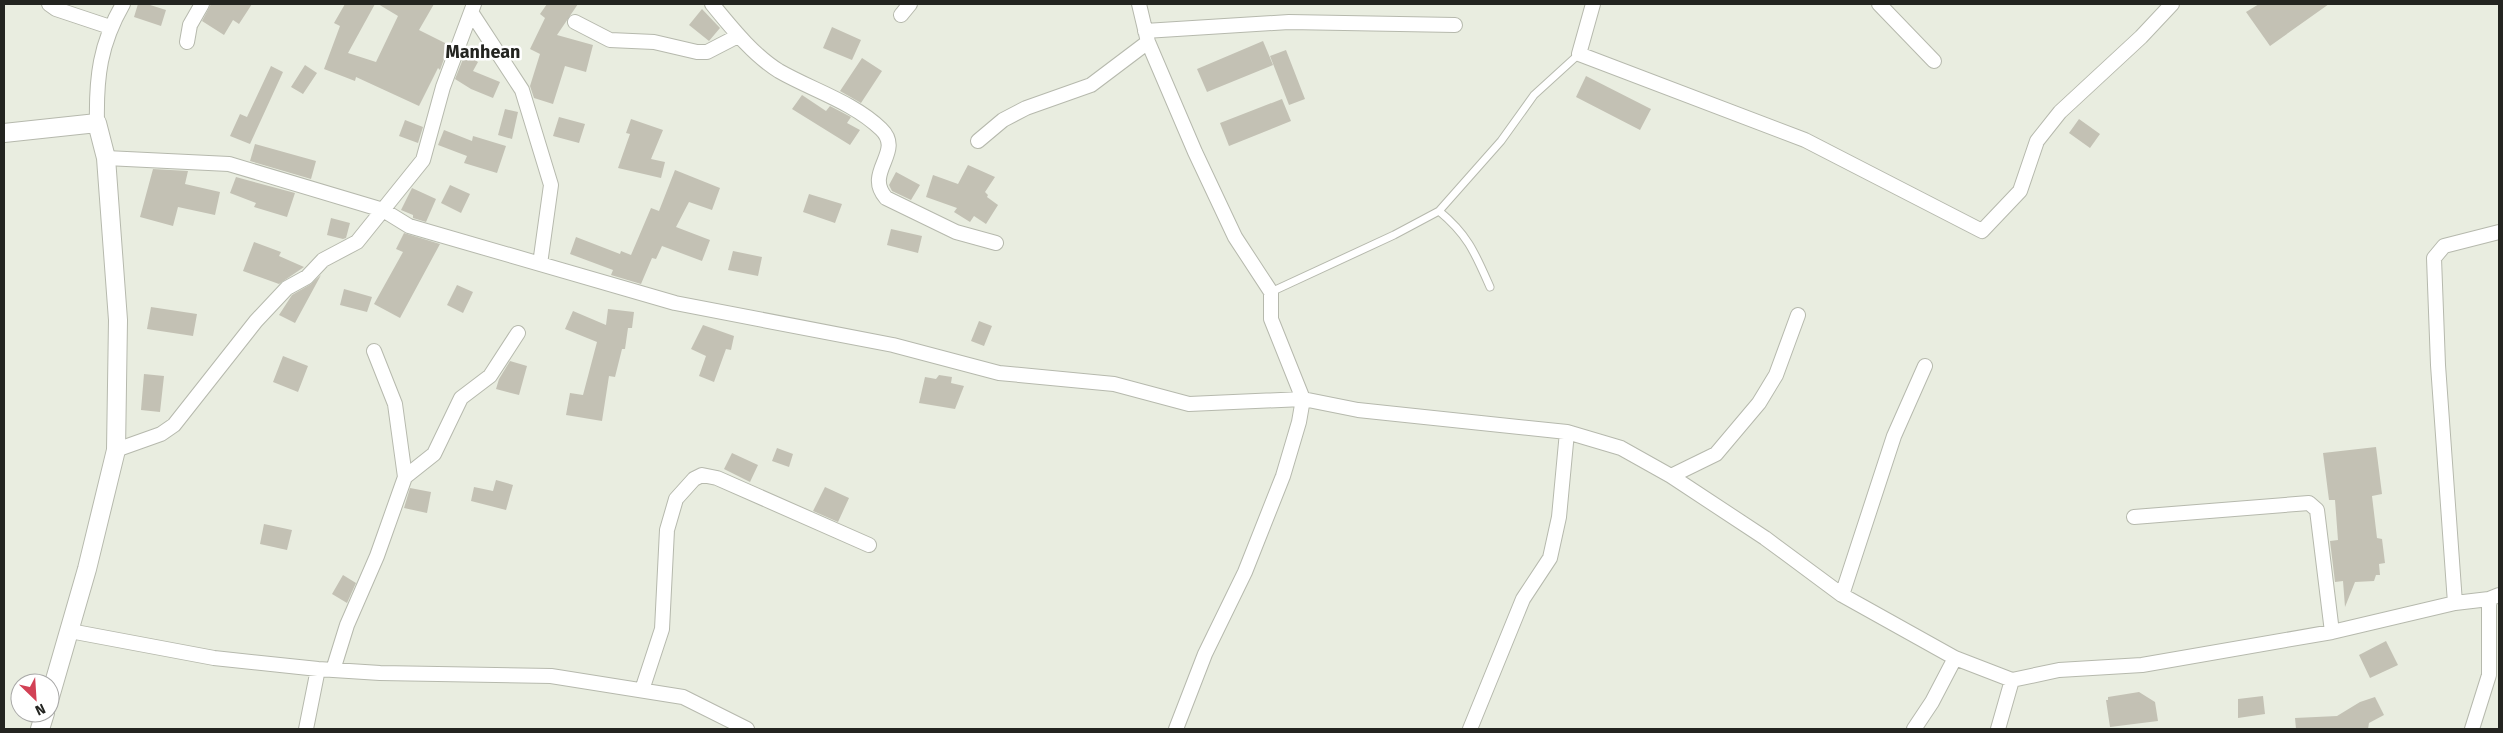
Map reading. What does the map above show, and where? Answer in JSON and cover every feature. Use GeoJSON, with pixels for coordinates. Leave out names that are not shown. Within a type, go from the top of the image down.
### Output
{"type":"FeatureCollection","features":[{"type":"Feature","properties":{"kind":"street"},"geometry":{"type":"LineString","coordinates":[[49,4],[56,9],[110,27]]}},
{"type":"Feature","properties":{"kind":"street"},"geometry":{"type":"LineString","coordinates":[[57,673],[70,632],[116,450],[118,320],[106,158],[97,123],[96,83],[110,27],[123,4]]}},
{"type":"Feature","properties":{"kind":"street"},"geometry":{"type":"LineString","coordinates":[[187,42],[190,25],[202,4]]}},
{"type":"Feature","properties":{"kind":"street"},"geometry":{"type":"LineString","coordinates":[[712,4],[738,36],[777,70],[856,110],[882,130],[888,140],[888,150],[877,182],[879,190],[886,198],[956,232],[996,243]]}},
{"type":"Feature","properties":{"kind":"street"},"geometry":{"type":"LineString","coordinates":[[901,15],[910,4]]}},
{"type":"Feature","properties":{"kind":"street"},"geometry":{"type":"LineString","coordinates":[[1139,4],[1146,37],[1234,237],[1271,292],[1271,319],[1303,399],[1299,422],[1283,476],[1244,572],[1201,662],[1176,729]]}},
{"type":"Feature","properties":{"kind":"street"},"geometry":{"type":"LineString","coordinates":[[1593,4],[1578,54],[1805,140],[1982,231],[2020,191],[2037,141],[2060,112],[2141,37],[2172,4]]}},
{"type":"Feature","properties":{"kind":"street"},"geometry":{"type":"LineString","coordinates":[[1879,4],[1934,61]]}},
{"type":"Feature","properties":{"kind":"street"},"geometry":{"type":"LineString","coordinates":[[116,450],[161,434],[174,424],[256,321],[287,288],[307,277],[323,260],[357,242],[383,210],[423,160],[443,87],[472,8]]}},
{"type":"Feature","properties":{"kind":"street"},"geometry":{"type":"LineString","coordinates":[[472,8],[522,90],[551,185],[540,264]]}},
{"type":"Feature","properties":{"kind":"street"},"geometry":{"type":"LineString","coordinates":[[575,22],[610,40],[654,42],[697,52],[707,52],[738,36]]}},
{"type":"Feature","properties":{"kind":"street"},"geometry":{"type":"LineString","coordinates":[[978,141],[1003,120],[1026,108],[1090,85],[1146,37],[1289,22],[1455,25]]}},
{"type":"Feature","properties":{"kind":"street"},"geometry":{"type":"LineString","coordinates":[[4,133],[97,123]]}},
{"type":"Feature","properties":{"kind":"street"},"geometry":{"type":"LineString","coordinates":[[106,158],[229,164],[383,210],[409,226],[675,303],[893,345],[999,373],[1114,384],[1189,404],[1303,399],[1358,410],[1567,432],[1621,448],[1671,476],[1765,538],[1842,595],[1955,658],[2012,680],[2059,670],[2142,665],[2332,632],[2455,603],[2494,597],[2489,675],[2472,729]]}},
{"type":"Feature","properties":{"kind":"street"},"geometry":{"type":"LineString","coordinates":[[2455,603],[2438,365],[2434,258],[2444,246],[2499,232]]}},
{"type":"Feature","properties":{"kind":"street"},"geometry":{"type":"LineString","coordinates":[[1671,476],[1716,454],[1759,403],[1776,375],[1798,315]]}},
{"type":"Feature","properties":{"kind":"street"},"geometry":{"type":"LineString","coordinates":[[405,477],[434,454],[461,398],[490,376],[518,333]]}},
{"type":"Feature","properties":{"kind":"street"},"geometry":{"type":"LineString","coordinates":[[333,670],[347,624],[377,556],[405,477],[395,404],[374,351]]}},
{"type":"Feature","properties":{"kind":"street"},"geometry":{"type":"LineString","coordinates":[[1842,595],[1894,436],[1925,366]]}},
{"type":"Feature","properties":{"kind":"street"},"geometry":{"type":"LineString","coordinates":[[1470,729],[1523,599],[1550,558],[1560,516],[1567,432]]}},
{"type":"Feature","properties":{"kind":"street"},"geometry":{"type":"LineString","coordinates":[[642,690],[662,629],[667,530],[676,499],[694,479],[702,475],[717,478],[869,545]]}},
{"type":"Feature","properties":{"kind":"street"},"geometry":{"type":"LineString","coordinates":[[2134,517],[2309,502],[2317,510],[2332,632]]}},
{"type":"Feature","properties":{"kind":"street"},"geometry":{"type":"LineString","coordinates":[[70,632],[214,658],[318,669],[380,673],[551,676],[683,698],[728,726],[747,729]]}},
{"type":"Feature","properties":{"kind":"street"},"geometry":{"type":"LineString","coordinates":[[1914,729],[1932,702],[1955,658]]}},
{"type":"Feature","properties":{"kind":"street"},"geometry":{"type":"LineString","coordinates":[[306,729],[318,669]]}},
{"type":"Feature","properties":{"kind":"street"},"geometry":{"type":"LineString","coordinates":[[1998,729],[2012,680]]}},
{"type":"Feature","properties":{"kind":"lane"},"geometry":{"type":"LineString","coordinates":[[1271,292],[1394,236],[1439,211],[1501,141],[1534,95],[1578,54]]}},
{"type":"Feature","properties":{"kind":"lane"},"geometry":{"type":"LineString","coordinates":[[1439,211],[1458,226],[1466,237],[1490,287]]}},
{"type":"Feature","properties":{"kind":"building"},"geometry":{"type":"Polygon","coordinates":[[[138,4],[147,4],[166,10],[161,26],[134,17],[138,4]]]}},
{"type":"Feature","properties":{"kind":"building"},"geometry":{"type":"Polygon","coordinates":[[[211,4],[252,4],[239,24],[233,20],[224,35],[202,21],[211,4]]]}},
{"type":"Feature","properties":{"kind":"building"},"geometry":{"type":"Polygon","coordinates":[[[345,4],[375,4],[348,53],[376,62],[398,16],[378,4],[434,4],[419,30],[449,45],[440,70],[438,68],[419,106],[356,77],[355,81],[324,69],[340,26],[334,23],[345,4]]]}},
{"type":"Feature","properties":{"kind":"building"},"geometry":{"type":"Polygon","coordinates":[[[547,4],[578,4],[557,35],[593,45],[586,72],[565,66],[553,104],[534,98],[530,86],[540,54],[530,49],[545,18],[540,14],[547,4]]]}},
{"type":"Feature","properties":{"kind":"building"},"geometry":{"type":"Polygon","coordinates":[[[2259,4],[2329,4],[2270,46],[2246,12],[2259,4]]]}},
{"type":"Feature","properties":{"kind":"building"},"geometry":{"type":"Polygon","coordinates":[[[702,9],[720,28],[709,41],[689,25],[702,9]]]}},
{"type":"Feature","properties":{"kind":"building"},"geometry":{"type":"Polygon","coordinates":[[[832,27],[861,40],[852,60],[823,48],[832,27]]]}},
{"type":"Feature","properties":{"kind":"building"},"geometry":{"type":"Polygon","coordinates":[[[1263,41],[1273,65],[1207,92],[1197,69],[1263,41]]]}},
{"type":"Feature","properties":{"kind":"building"},"geometry":{"type":"Polygon","coordinates":[[[1286,50],[1305,99],[1289,105],[1270,56],[1286,50]]]}},
{"type":"Feature","properties":{"kind":"building"},"geometry":{"type":"Polygon","coordinates":[[[465,54],[478,62],[473,71],[500,82],[493,98],[471,89],[455,79],[465,54]]]}},
{"type":"Feature","properties":{"kind":"building"},"geometry":{"type":"Polygon","coordinates":[[[862,58],[882,71],[861,103],[840,91],[862,58]]]}},
{"type":"Feature","properties":{"kind":"building"},"geometry":{"type":"Polygon","coordinates":[[[305,65],[317,73],[303,94],[291,87],[305,65]]]}},
{"type":"Feature","properties":{"kind":"building"},"geometry":{"type":"Polygon","coordinates":[[[271,66],[283,72],[250,144],[230,136],[240,114],[247,117],[271,66]]]}},
{"type":"Feature","properties":{"kind":"building"},"geometry":{"type":"Polygon","coordinates":[[[1586,76],[1651,109],[1640,130],[1576,97],[1586,76]]]}},
{"type":"Feature","properties":{"kind":"building"},"geometry":{"type":"Polygon","coordinates":[[[802,95],[826,111],[830,106],[851,117],[847,123],[860,130],[850,145],[792,109],[802,95]]]}},
{"type":"Feature","properties":{"kind":"building"},"geometry":{"type":"Polygon","coordinates":[[[1282,99],[1291,121],[1229,146],[1220,123],[1282,99]]]}},
{"type":"Feature","properties":{"kind":"building"},"geometry":{"type":"Polygon","coordinates":[[[505,109],[518,112],[512,139],[498,135],[505,109]]]}},
{"type":"Feature","properties":{"kind":"building"},"geometry":{"type":"Polygon","coordinates":[[[559,117],[585,124],[579,143],[553,136],[559,117]]]}},
{"type":"Feature","properties":{"kind":"building"},"geometry":{"type":"Polygon","coordinates":[[[631,119],[663,130],[651,159],[665,162],[661,178],[618,168],[630,134],[626,133],[631,119]]]}},
{"type":"Feature","properties":{"kind":"building"},"geometry":{"type":"Polygon","coordinates":[[[2079,119],[2100,134],[2090,148],[2069,133],[2079,119]]]}},
{"type":"Feature","properties":{"kind":"building"},"geometry":{"type":"Polygon","coordinates":[[[405,120],[423,127],[418,143],[399,136],[405,120]]]}},
{"type":"Feature","properties":{"kind":"building"},"geometry":{"type":"Polygon","coordinates":[[[444,130],[472,141],[473,136],[506,146],[497,173],[464,163],[467,156],[438,145],[444,130]]]}},
{"type":"Feature","properties":{"kind":"building"},"geometry":{"type":"Polygon","coordinates":[[[255,144],[316,161],[311,179],[250,161],[255,144]]]}},
{"type":"Feature","properties":{"kind":"building"},"geometry":{"type":"Polygon","coordinates":[[[968,165],[995,177],[985,192],[988,195],[987,197],[998,205],[986,224],[974,216],[970,222],[954,212],[957,208],[926,197],[933,175],[958,184],[968,165]]]}},
{"type":"Feature","properties":{"kind":"building"},"geometry":{"type":"Polygon","coordinates":[[[153,169],[188,171],[185,184],[220,192],[215,215],[178,207],[173,226],[140,217],[153,169]]]}},
{"type":"Feature","properties":{"kind":"building"},"geometry":{"type":"Polygon","coordinates":[[[675,170],[720,188],[712,210],[689,202],[676,227],[710,240],[702,261],[662,246],[656,259],[652,258],[641,284],[611,275],[613,270],[570,254],[576,237],[620,254],[621,251],[631,255],[651,208],[659,211],[675,170]]]}},
{"type":"Feature","properties":{"kind":"building"},"geometry":{"type":"Polygon","coordinates":[[[896,172],[920,185],[911,200],[892,191],[889,185],[896,172]]]}},
{"type":"Feature","properties":{"kind":"building"},"geometry":{"type":"Polygon","coordinates":[[[236,177],[295,193],[287,217],[254,207],[256,203],[230,193],[236,177]]]}},
{"type":"Feature","properties":{"kind":"building"},"geometry":{"type":"Polygon","coordinates":[[[450,185],[470,194],[461,213],[441,203],[450,185]]]}},
{"type":"Feature","properties":{"kind":"building"},"geometry":{"type":"Polygon","coordinates":[[[412,188],[436,199],[426,222],[413,218],[413,215],[401,210],[412,188]]]}},
{"type":"Feature","properties":{"kind":"building"},"geometry":{"type":"Polygon","coordinates":[[[809,194],[842,204],[835,223],[803,212],[809,194]]]}},
{"type":"Feature","properties":{"kind":"building"},"geometry":{"type":"Polygon","coordinates":[[[331,218],[350,223],[346,238],[327,235],[331,218]]]}},
{"type":"Feature","properties":{"kind":"building"},"geometry":{"type":"Polygon","coordinates":[[[891,229],[922,236],[918,253],[887,245],[891,229]]]}},
{"type":"Feature","properties":{"kind":"building"},"geometry":{"type":"Polygon","coordinates":[[[404,233],[440,244],[400,318],[374,304],[403,252],[396,249],[404,233]]]}},
{"type":"Feature","properties":{"kind":"building"},"geometry":{"type":"Polygon","coordinates":[[[254,242],[281,252],[279,256],[304,267],[279,284],[243,271],[254,242]]]}},
{"type":"Feature","properties":{"kind":"building"},"geometry":{"type":"Polygon","coordinates":[[[733,251],[762,257],[758,276],[728,270],[733,251]]]}},
{"type":"Feature","properties":{"kind":"building"},"geometry":{"type":"Polygon","coordinates":[[[321,275],[295,323],[279,315],[292,295],[311,284],[321,275]]]}},
{"type":"Feature","properties":{"kind":"building"},"geometry":{"type":"Polygon","coordinates":[[[457,285],[473,292],[463,313],[447,305],[457,285]]]}},
{"type":"Feature","properties":{"kind":"building"},"geometry":{"type":"Polygon","coordinates":[[[344,289],[372,297],[367,312],[340,305],[344,289]]]}},
{"type":"Feature","properties":{"kind":"building"},"geometry":{"type":"Polygon","coordinates":[[[151,307],[197,314],[193,336],[147,329],[151,307]]]}},
{"type":"Feature","properties":{"kind":"building"},"geometry":{"type":"Polygon","coordinates":[[[608,309],[634,312],[632,328],[628,328],[625,349],[622,349],[615,377],[609,376],[602,421],[566,415],[570,393],[583,395],[597,342],[565,329],[573,311],[606,325],[608,309]]]}},
{"type":"Feature","properties":{"kind":"building"},"geometry":{"type":"Polygon","coordinates":[[[979,321],[992,326],[984,346],[971,341],[979,321]]]}},
{"type":"Feature","properties":{"kind":"building"},"geometry":{"type":"Polygon","coordinates":[[[703,325],[734,336],[731,350],[726,349],[714,382],[699,376],[706,356],[691,349],[703,325]]]}},
{"type":"Feature","properties":{"kind":"building"},"geometry":{"type":"Polygon","coordinates":[[[283,356],[308,366],[298,392],[273,382],[283,356]]]}},
{"type":"Feature","properties":{"kind":"building"},"geometry":{"type":"Polygon","coordinates":[[[510,361],[527,366],[519,395],[496,389],[499,379],[510,361]]]}},
{"type":"Feature","properties":{"kind":"building"},"geometry":{"type":"Polygon","coordinates":[[[144,374],[164,376],[160,412],[141,410],[144,374]]]}},
{"type":"Feature","properties":{"kind":"building"},"geometry":{"type":"Polygon","coordinates":[[[939,375],[952,377],[951,383],[964,386],[955,409],[919,403],[925,377],[936,379],[939,375]]]}},
{"type":"Feature","properties":{"kind":"building"},"geometry":{"type":"Polygon","coordinates":[[[2376,447],[2382,494],[2372,496],[2377,538],[2382,539],[2385,563],[2379,564],[2380,575],[2376,575],[2374,581],[2355,582],[2345,607],[2343,581],[2335,582],[2330,541],[2338,540],[2335,500],[2329,500],[2323,453],[2376,447]]]}},
{"type":"Feature","properties":{"kind":"building"},"geometry":{"type":"Polygon","coordinates":[[[777,448],[793,454],[789,467],[772,461],[777,448]]]}},
{"type":"Feature","properties":{"kind":"building"},"geometry":{"type":"Polygon","coordinates":[[[732,453],[758,465],[750,482],[724,469],[732,453]]]}},
{"type":"Feature","properties":{"kind":"building"},"geometry":{"type":"Polygon","coordinates":[[[496,480],[513,485],[506,510],[471,501],[474,487],[493,491],[496,480]]]}},
{"type":"Feature","properties":{"kind":"building"},"geometry":{"type":"Polygon","coordinates":[[[825,487],[849,498],[838,522],[813,511],[825,487]]]}},
{"type":"Feature","properties":{"kind":"building"},"geometry":{"type":"Polygon","coordinates":[[[410,488],[431,492],[427,513],[404,508],[410,488]]]}},
{"type":"Feature","properties":{"kind":"building"},"geometry":{"type":"Polygon","coordinates":[[[264,524],[292,530],[287,550],[260,544],[264,524]]]}},
{"type":"Feature","properties":{"kind":"building"},"geometry":{"type":"Polygon","coordinates":[[[343,575],[356,583],[347,603],[332,594],[343,575]]]}},
{"type":"Feature","properties":{"kind":"building"},"geometry":{"type":"Polygon","coordinates":[[[2386,641],[2398,665],[2370,678],[2359,655],[2386,641]]]}},
{"type":"Feature","properties":{"kind":"building"},"geometry":{"type":"Polygon","coordinates":[[[2139,692],[2155,702],[2158,721],[2110,727],[2106,700],[2108,700],[2108,697],[2139,692]]]}},
{"type":"Feature","properties":{"kind":"building"},"geometry":{"type":"Polygon","coordinates":[[[2263,696],[2265,714],[2238,718],[2238,699],[2263,696]]]}},
{"type":"Feature","properties":{"kind":"building"},"geometry":{"type":"Polygon","coordinates":[[[2375,697],[2384,715],[2369,723],[2368,729],[2296,729],[2295,718],[2337,716],[2360,702],[2375,697]]]}},
{"type":"Feature","properties":{"kind":"district","name":"Manhean"},"geometry":{"type":"Point","coordinates":[483,52]}}]}
